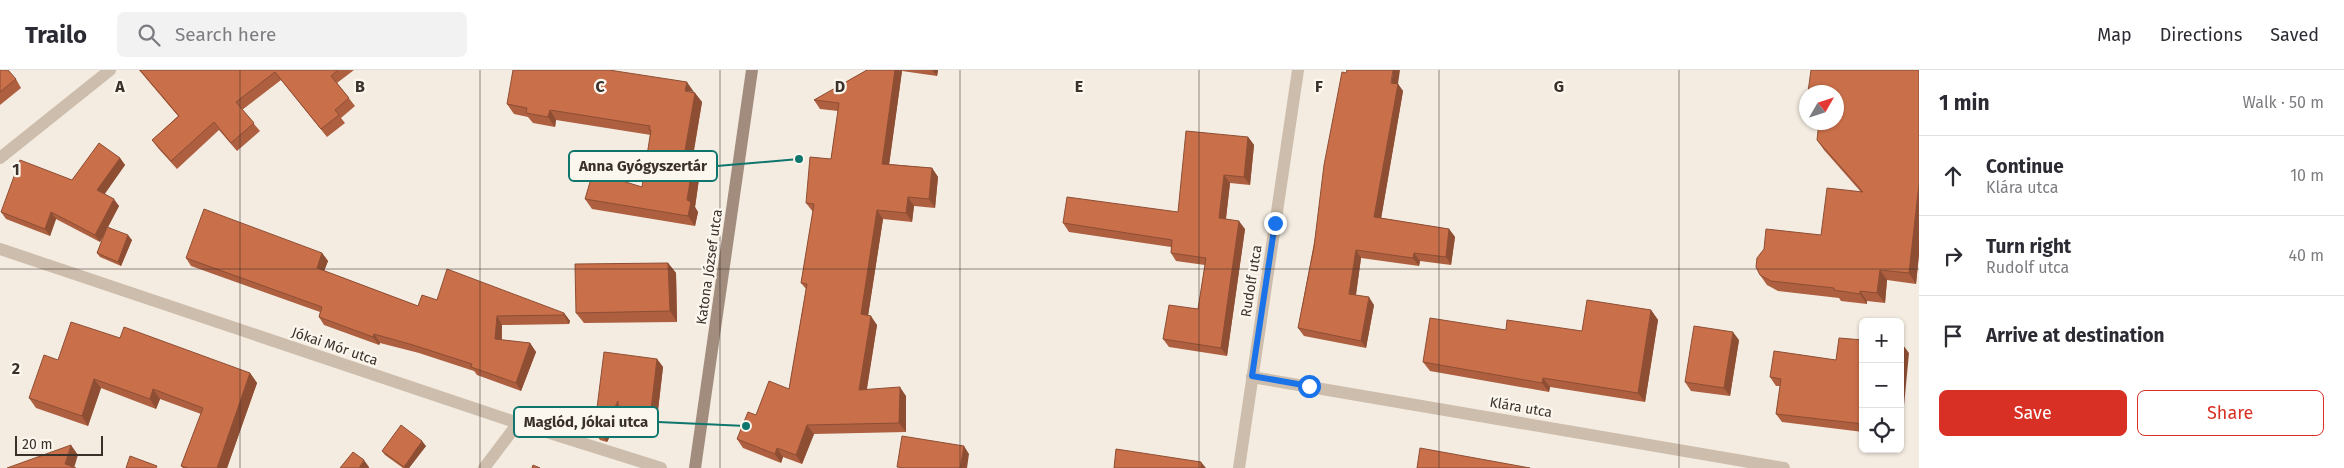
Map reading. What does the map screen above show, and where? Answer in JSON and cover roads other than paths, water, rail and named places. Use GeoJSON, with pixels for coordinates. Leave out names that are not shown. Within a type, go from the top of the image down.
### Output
{"type":"FeatureCollection","features":[{"type":"Feature","properties":{"kind":"main road","name":"Katona József utca"},"geometry":{"type":"LineString","coordinates":[[695,468],[752,70]]}},
{"type":"Feature","properties":{"kind":"street"},"geometry":{"type":"LineString","coordinates":[[0,158],[110,70]]}},
{"type":"Feature","properties":{"kind":"street","name":"Rudolf utca"},"geometry":{"type":"LineString","coordinates":[[1239,468],[1298,70]]}},
{"type":"Feature","properties":{"kind":"street","name":"Jókai Mór utca"},"geometry":{"type":"LineString","coordinates":[[0,249],[518,423],[661,468]]}},
{"type":"Feature","properties":{"kind":"street","name":"Klára utca"},"geometry":{"type":"LineString","coordinates":[[1252,376],[1784,468]]}},
{"type":"Feature","properties":{"kind":"street"},"geometry":{"type":"LineString","coordinates":[[484,468],[518,423]]}},
{"type":"Feature","properties":{"kind":"place","name":"Anna Gyógyszertár"},"geometry":{"type":"Point","coordinates":[799,159]}},
{"type":"Feature","properties":{"kind":"place","name":"Maglód, Jókai utca"},"geometry":{"type":"Point","coordinates":[746,426]}}]}
